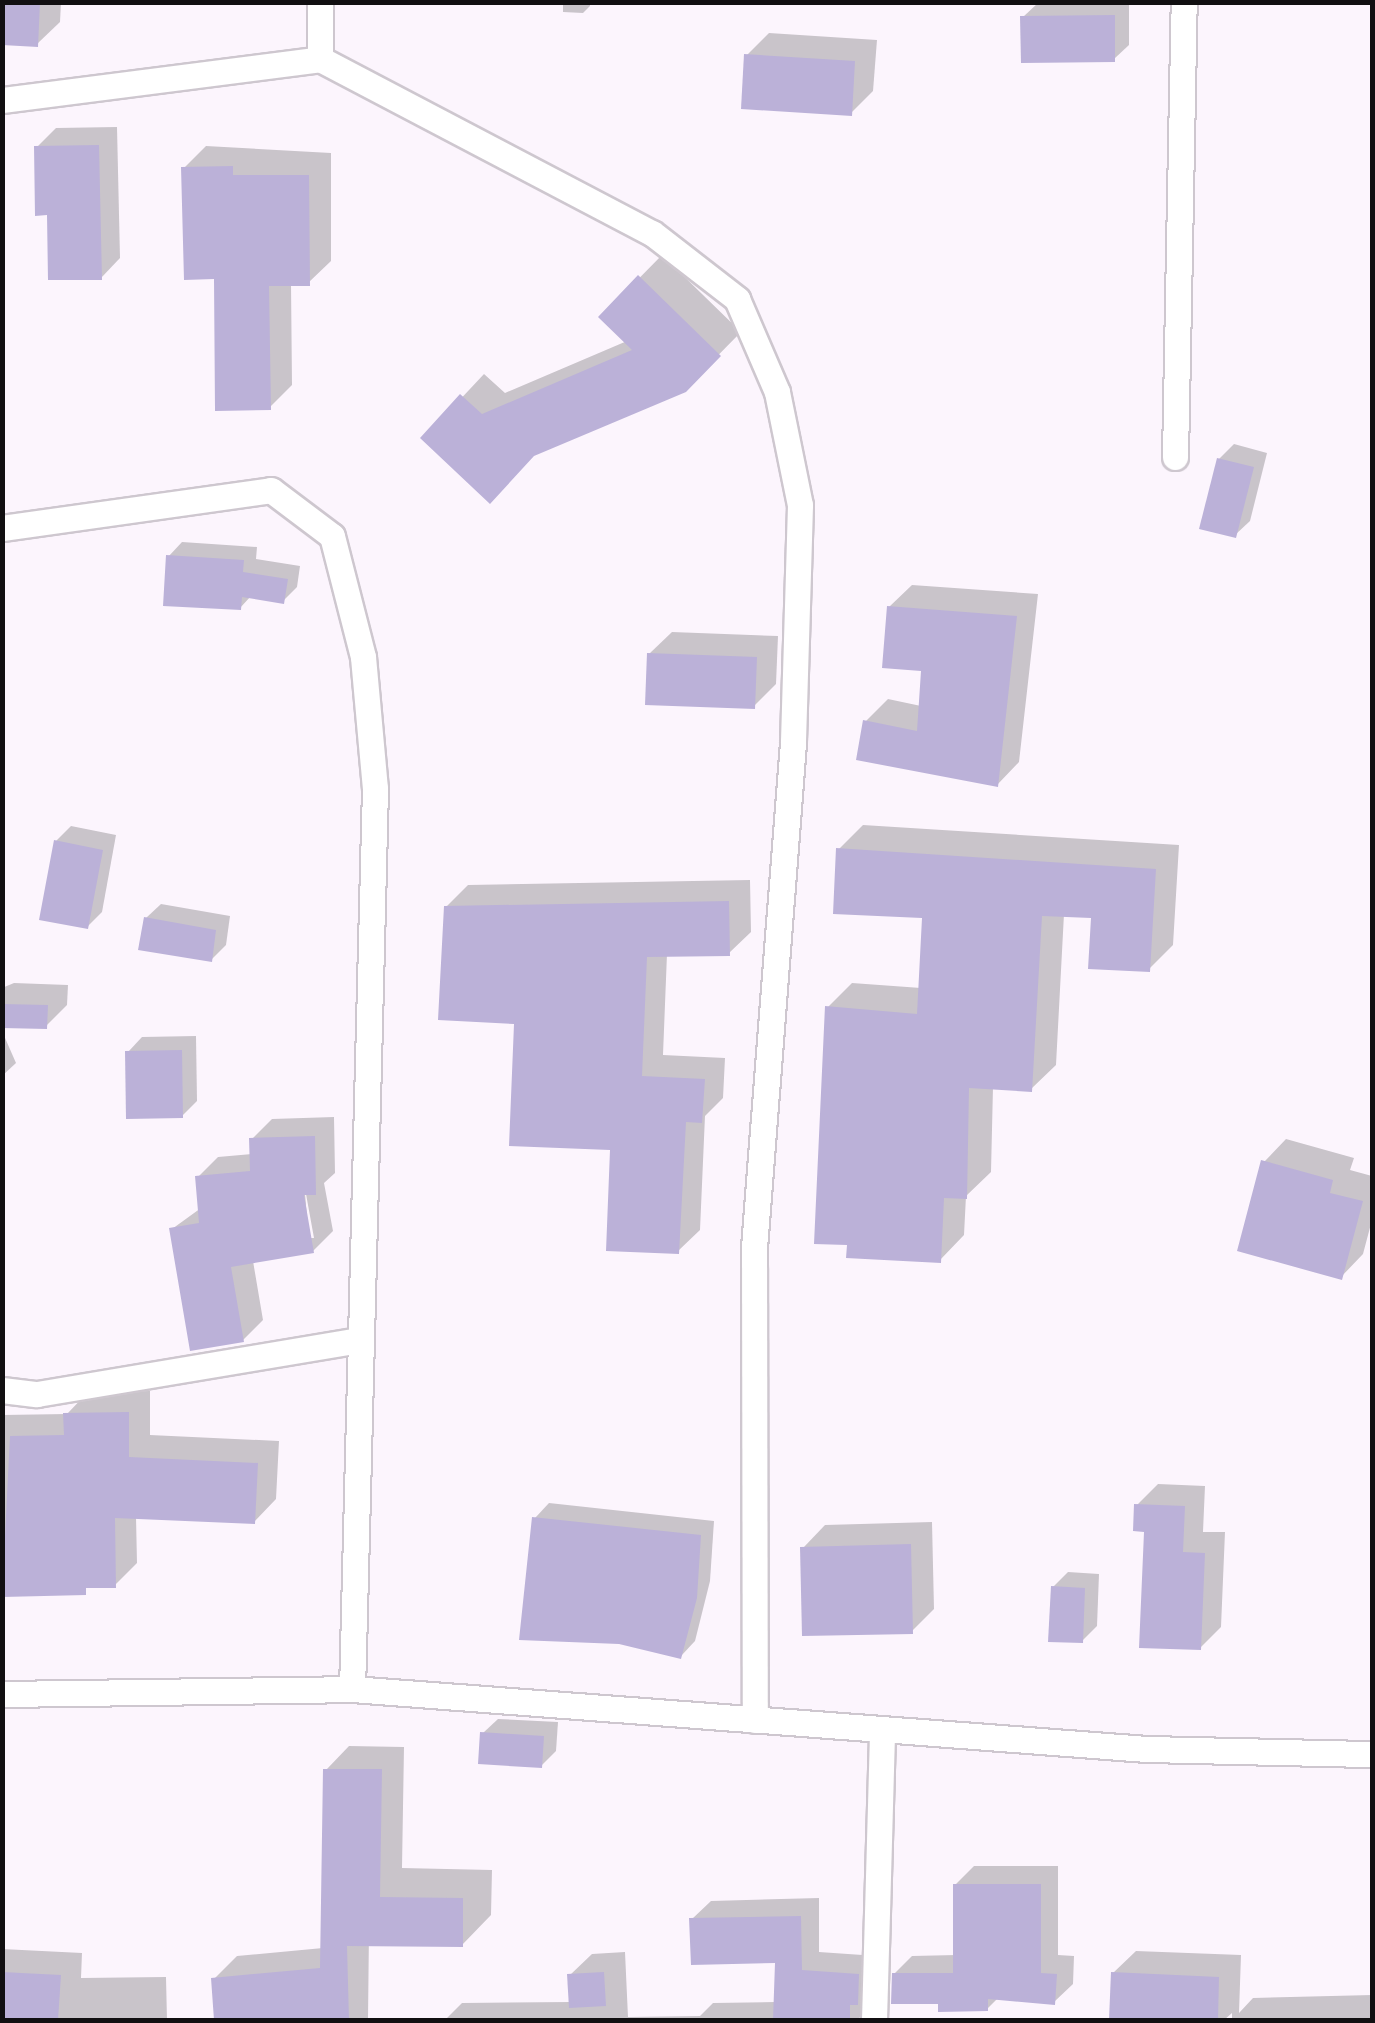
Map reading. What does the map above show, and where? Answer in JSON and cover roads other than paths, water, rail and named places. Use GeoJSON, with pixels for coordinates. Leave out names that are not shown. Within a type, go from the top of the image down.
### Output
{"type":"FeatureCollection","features":[{"type":"Feature","properties":{"kind":"street"},"geometry":{"type":"LineString","coordinates":[[320,2],[320,59]]}},
{"type":"Feature","properties":{"kind":"street"},"geometry":{"type":"LineString","coordinates":[[1176,456],[1184,2]]}},
{"type":"Feature","properties":{"kind":"street"},"geometry":{"type":"LineString","coordinates":[[2,100],[320,59],[652,233],[737,299],[777,392],[800,505],[794,743],[754,1248],[756,1720]]}},
{"type":"Feature","properties":{"kind":"street"},"geometry":{"type":"LineString","coordinates":[[2,528],[271,490],[332,536],[363,657],[375,788],[352,1689]]}},
{"type":"Feature","properties":{"kind":"street"},"geometry":{"type":"LineString","coordinates":[[2,1390],[37,1394],[360,1340]]}},
{"type":"Feature","properties":{"kind":"street"},"geometry":{"type":"LineString","coordinates":[[2,1694],[352,1689],[1147,1748],[1372,1754]]}},
{"type":"Feature","properties":{"kind":"street"},"geometry":{"type":"LineString","coordinates":[[874,2020],[882,1729]]}}]}
